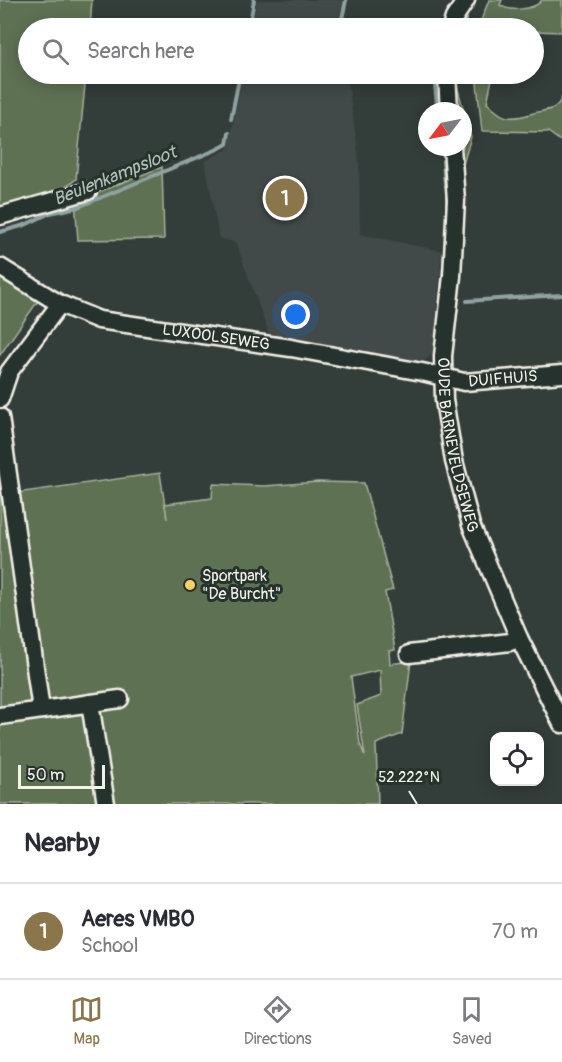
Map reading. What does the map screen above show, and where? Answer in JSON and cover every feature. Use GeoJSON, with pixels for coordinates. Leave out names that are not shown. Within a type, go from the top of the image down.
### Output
{"type":"FeatureCollection","features":[{"type":"Feature","properties":{"kind":"street"},"geometry":{"type":"LineString","coordinates":[[454,18],[459,2]]}},
{"type":"Feature","properties":{"kind":"street"},"geometry":{"type":"LineString","coordinates":[[448,84],[449,102]]}},
{"type":"Feature","properties":{"kind":"street","name":"OUDE BARNEVELDSEWEG"},"geometry":{"type":"LineString","coordinates":[[453,156],[456,200],[443,377],[453,461],[471,525],[519,638],[562,724]]}},
{"type":"Feature","properties":{"kind":"street"},"geometry":{"type":"LineString","coordinates":[[0,216],[88,191]]}},
{"type":"Feature","properties":{"kind":"street","name":"LUXOOLSEWEG"},"geometry":{"type":"LineString","coordinates":[[0,267],[60,304],[99,320],[283,346],[443,377]]}},
{"type":"Feature","properties":{"kind":"street"},"geometry":{"type":"LineString","coordinates":[[0,399],[9,372],[60,304]]}},
{"type":"Feature","properties":{"kind":"street","name":"DUIFHUIS"},"geometry":{"type":"LineString","coordinates":[[443,377],[464,382],[562,374]]}},
{"type":"Feature","properties":{"kind":"street"},"geometry":{"type":"LineString","coordinates":[[0,417],[41,710]]}},
{"type":"Feature","properties":{"kind":"street"},"geometry":{"type":"LineString","coordinates":[[409,654],[510,642],[519,638]]}},
{"type":"Feature","properties":{"kind":"street"},"geometry":{"type":"LineString","coordinates":[[0,716],[120,699]]}},
{"type":"Feature","properties":{"kind":"street"},"geometry":{"type":"LineString","coordinates":[[90,703],[106,804]]}},
{"type":"Feature","properties":{"kind":"shaded area"},"geometry":{"type":"Polygon","coordinates":[[[257,0],[343,0],[339,18],[254,18],[257,0]]]}},
{"type":"Feature","properties":{"kind":"shaded area"},"geometry":{"type":"Polygon","coordinates":[[[241,84],[348,84],[359,160],[360,234],[442,251],[433,353],[428,358],[419,363],[269,334],[236,243],[219,238],[205,161],[228,149],[241,84]]]}},
{"type":"Feature","properties":{"kind":"green space"},"geometry":{"type":"Polygon","coordinates":[[[0,0],[92,0],[91,18],[18,18],[18,84],[85,84],[76,179],[63,189],[0,208],[0,0]]]}},
{"type":"Feature","properties":{"kind":"green space"},"geometry":{"type":"Polygon","coordinates":[[[489,0],[502,0],[500,5],[515,9],[534,6],[542,0],[562,0],[562,32],[544,31],[544,18],[482,18],[489,0]]]}},
{"type":"Feature","properties":{"kind":"green space"},"geometry":{"type":"Polygon","coordinates":[[[454,84],[456,84],[461,102],[456,102],[454,84]]]}},
{"type":"Feature","properties":{"kind":"green space"},"geometry":{"type":"Polygon","coordinates":[[[477,84],[491,84],[487,103],[498,113],[507,117],[549,110],[556,106],[562,97],[562,142],[548,132],[482,131],[477,84]]]}},
{"type":"Feature","properties":{"kind":"green space"},"geometry":{"type":"Polygon","coordinates":[[[460,156],[465,156],[461,171],[460,156]]]}},
{"type":"Feature","properties":{"kind":"green space"},"geometry":{"type":"Polygon","coordinates":[[[162,167],[164,239],[78,240],[75,201],[162,167]]]}},
{"type":"Feature","properties":{"kind":"green space"},"geometry":{"type":"Polygon","coordinates":[[[0,271],[40,298],[0,355],[0,271]]]}},
{"type":"Feature","properties":{"kind":"green space","name":"Sportpark \"De Burcht\""},"geometry":{"type":"Polygon","coordinates":[[[160,473],[167,519],[165,504],[212,498],[213,484],[264,486],[318,482],[364,483],[393,590],[385,592],[395,650],[389,651],[390,664],[411,661],[402,734],[376,744],[378,804],[0,804],[0,484],[2,495],[160,473]],[[380,670],[351,677],[360,744],[365,756],[357,705],[381,696],[380,670]]]}},
{"type":"Feature","properties":{"kind":"waterway","name":"Beulenkampsloot"},"geometry":{"type":"LineString","coordinates":[[251,18],[254,0]]}},
{"type":"Feature","properties":{"kind":"waterway"},"geometry":{"type":"LineString","coordinates":[[342,18],[346,0]]}},
{"type":"Feature","properties":{"kind":"waterway","name":"Beulenkampsloot"},"geometry":{"type":"LineString","coordinates":[[231,119],[238,84]]}},
{"type":"Feature","properties":{"kind":"waterway"},"geometry":{"type":"LineString","coordinates":[[435,84],[437,102]]}},
{"type":"Feature","properties":{"kind":"waterway","name":"Beulenkampsloot"},"geometry":{"type":"LineString","coordinates":[[0,232],[25,225],[50,213],[78,207],[218,149],[227,144],[229,133]]}},
{"type":"Feature","properties":{"kind":"waterway"},"geometry":{"type":"LineString","coordinates":[[443,161],[445,184]]}},
{"type":"Feature","properties":{"kind":"waterway"},"geometry":{"type":"LineString","coordinates":[[447,196],[447,213]]}},
{"type":"Feature","properties":{"kind":"waterway"},"geometry":{"type":"LineString","coordinates":[[441,303],[446,239]]}},
{"type":"Feature","properties":{"kind":"waterway"},"geometry":{"type":"LineString","coordinates":[[467,301],[562,295]]}},
{"type":"Feature","properties":{"kind":"place","name":"Aeres VMBO"},"geometry":{"type":"Point","coordinates":[285,198]}},
{"type":"Feature","properties":{"kind":"place","name":"Sportpark \"De Burcht\""},"geometry":{"type":"Point","coordinates":[190,585]}}]}
